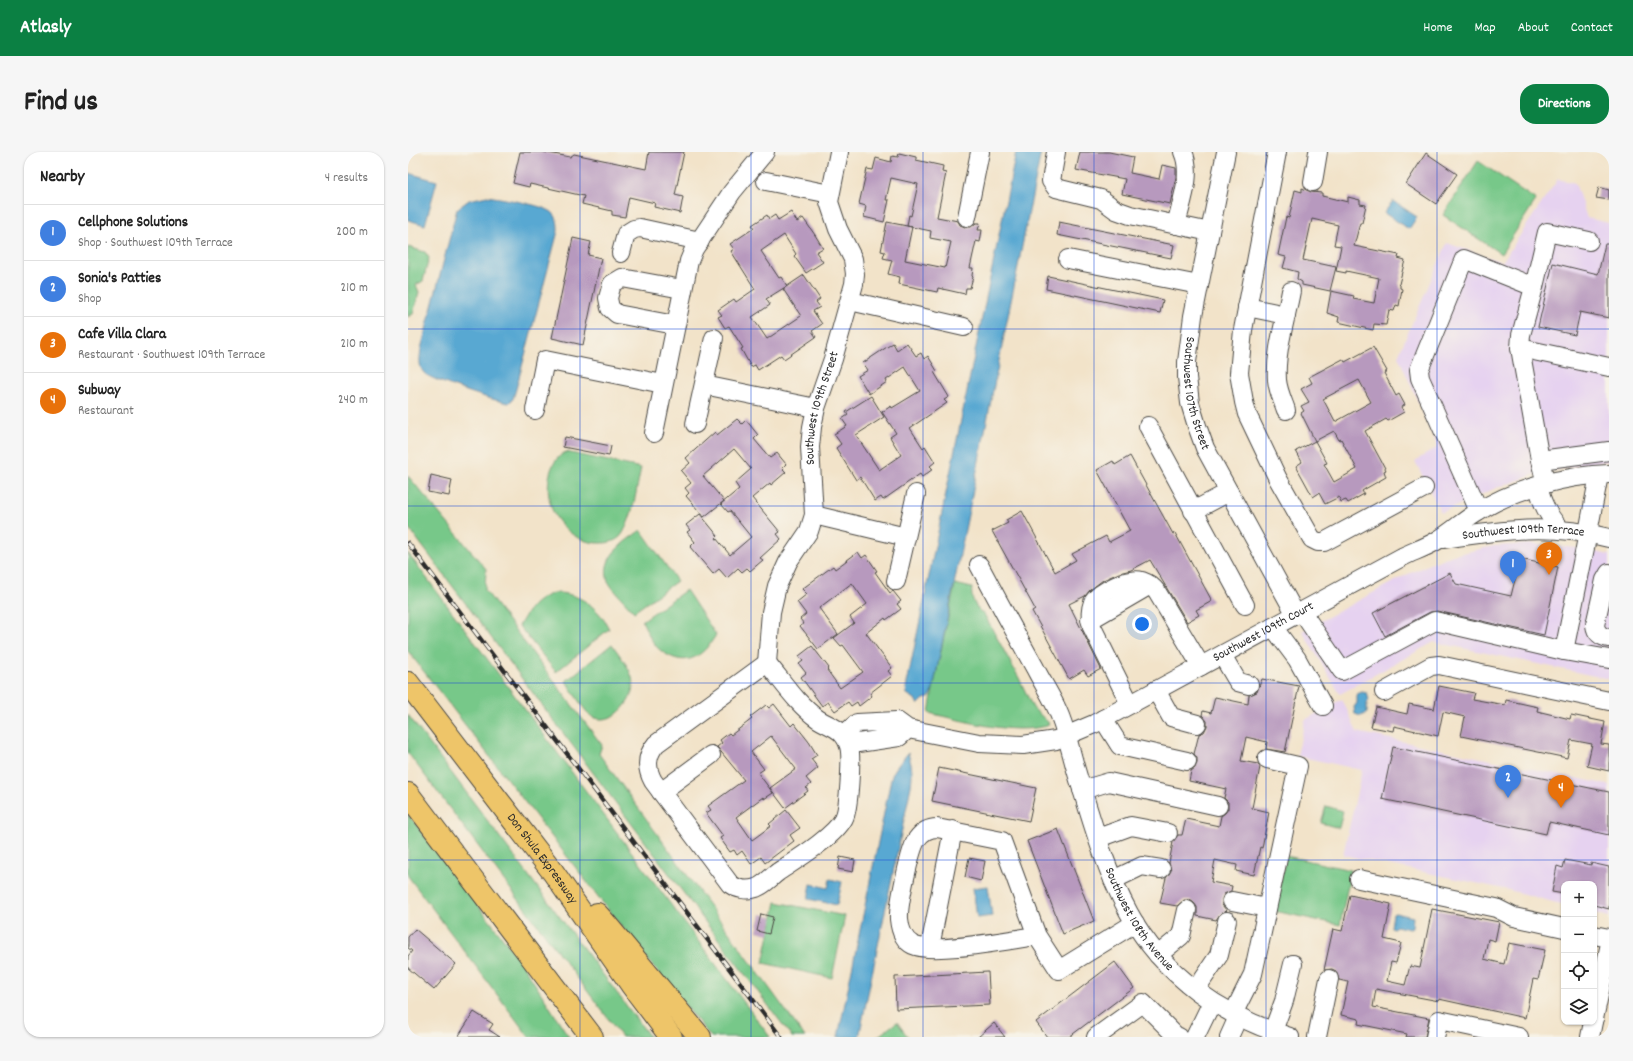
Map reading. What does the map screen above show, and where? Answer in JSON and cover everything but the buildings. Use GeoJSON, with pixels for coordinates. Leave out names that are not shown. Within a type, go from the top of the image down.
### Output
{"type":"FeatureCollection","features":[{"type":"Feature","properties":{"kind":"highway","name":"Don Shula Expressway"},"geometry":{"type":"LineString","coordinates":[[408,683],[553,872],[631,984],[671,1037]]}},
{"type":"Feature","properties":{"kind":"highway"},"geometry":{"type":"LineString","coordinates":[[408,794],[544,976],[592,1037]]}},
{"type":"Feature","properties":{"kind":"highway"},"geometry":{"type":"LineString","coordinates":[[553,872],[606,923],[700,1037]]}},
{"type":"Feature","properties":{"kind":"highway"},"geometry":{"type":"LineString","coordinates":[[544,976],[567,1019],[579,1037]]}},
{"type":"Feature","properties":{"kind":"street"},"geometry":{"type":"LineString","coordinates":[[654,433],[688,261],[692,252],[732,192],[765,152]]}},
{"type":"Feature","properties":{"kind":"street","name":"Southwest 109th Street"},"geometry":{"type":"LineString","coordinates":[[767,663],[771,612],[777,586],[788,562],[809,531],[814,515],[810,447],[812,427],[816,408],[833,359],[850,301],[855,274],[854,263],[831,209],[830,194],[839,152]]}},
{"type":"Feature","properties":{"kind":"street"},"geometry":{"type":"LineString","coordinates":[[967,217],[980,152]]}},
{"type":"Feature","properties":{"kind":"street"},"geometry":{"type":"LineString","coordinates":[[1056,152],[1051,181],[1056,188],[1100,199],[1116,210],[1130,215],[1210,232]]}},
{"type":"Feature","properties":{"kind":"street"},"geometry":{"type":"LineString","coordinates":[[1176,225],[1186,170],[1183,152]]}},
{"type":"Feature","properties":{"kind":"street","name":"Southwest 107th Street"},"geometry":{"type":"LineString","coordinates":[[1226,152],[1188,346],[1187,370],[1189,397],[1199,433],[1229,492],[1299,613],[1342,672],[1435,621],[1564,651]]}},
{"type":"Feature","properties":{"kind":"street"},"geometry":{"type":"LineString","coordinates":[[1277,152],[1247,307],[1239,360],[1239,373],[1244,402],[1252,424],[1278,479],[1312,539],[1318,542],[1324,542],[1424,488]]}},
{"type":"Feature","properties":{"kind":"street"},"geometry":{"type":"LineString","coordinates":[[1313,182],[1318,152]]}},
{"type":"Feature","properties":{"kind":"street"},"geometry":{"type":"LineString","coordinates":[[766,181],[830,194]]}},
{"type":"Feature","properties":{"kind":"street"},"geometry":{"type":"LineString","coordinates":[[621,253],[626,234],[634,229],[640,228],[700,241]]}},
{"type":"Feature","properties":{"kind":"street"},"geometry":{"type":"LineString","coordinates":[[1560,529],[1546,512],[1542,503],[1540,460],[1520,348],[1521,335],[1547,232],[1589,241]]}},
{"type":"Feature","properties":{"kind":"street"},"geometry":{"type":"LineString","coordinates":[[1068,258],[1199,285]]}},
{"type":"Feature","properties":{"kind":"street"},"geometry":{"type":"LineString","coordinates":[[1479,511],[1420,378],[1420,364],[1464,259],[1534,288]]}},
{"type":"Feature","properties":{"kind":"street"},"geometry":{"type":"LineString","coordinates":[[675,325],[617,314],[610,308],[608,298],[612,284],[622,278],[682,289]]}},
{"type":"Feature","properties":{"kind":"street"},"geometry":{"type":"LineString","coordinates":[[1286,410],[1280,392],[1277,371],[1280,345],[1291,291]]}},
{"type":"Feature","properties":{"kind":"street"},"geometry":{"type":"LineString","coordinates":[[850,301],[964,327]]}},
{"type":"Feature","properties":{"kind":"street"},"geometry":{"type":"LineString","coordinates":[[1247,307],[1286,315]]}},
{"type":"Feature","properties":{"kind":"street"},"geometry":{"type":"LineString","coordinates":[[695,424],[714,338]]}},
{"type":"Feature","properties":{"kind":"street"},"geometry":{"type":"LineString","coordinates":[[1520,348],[1609,367]]}},
{"type":"Feature","properties":{"kind":"street"},"geometry":{"type":"LineString","coordinates":[[535,410],[545,360],[663,384]]}},
{"type":"Feature","properties":{"kind":"street"},"geometry":{"type":"LineString","coordinates":[[704,385],[816,408]]}},
{"type":"Feature","properties":{"kind":"street"},"geometry":{"type":"LineString","coordinates":[[1148,426],[1245,606]]}},
{"type":"Feature","properties":{"kind":"street"},"geometry":{"type":"LineString","coordinates":[[1540,460],[1609,451]]}},
{"type":"Feature","properties":{"kind":"street"},"geometry":{"type":"LineString","coordinates":[[1604,474],[1588,533],[1564,651],[1609,659]]}},
{"type":"Feature","properties":{"kind":"street","name":"Southwest 109th Court"},"geometry":{"type":"LineString","coordinates":[[846,738],[850,729],[857,723],[897,721],[908,729],[979,742],[1013,746],[1043,743],[1067,736],[1103,719],[1402,557],[1439,540],[1479,511],[1517,494],[1542,485],[1604,474]]}},
{"type":"Feature","properties":{"kind":"street"},"geometry":{"type":"LineString","coordinates":[[1193,511],[1229,492]]}},
{"type":"Feature","properties":{"kind":"street"},"geometry":{"type":"LineString","coordinates":[[896,581],[916,494]]}},
{"type":"Feature","properties":{"kind":"street"},"geometry":{"type":"LineString","coordinates":[[814,515],[906,537]]}},
{"type":"Feature","properties":{"kind":"street","name":"Southwest 109th Terrace"},"geometry":{"type":"LineString","coordinates":[[1439,540],[1527,528],[1560,529],[1609,538]]}},
{"type":"Feature","properties":{"kind":"street","name":"Southwest 108th Avenue"},"geometry":{"type":"LineString","coordinates":[[979,565],[1060,714],[1082,790],[1113,880],[1135,923],[1158,955],[1177,975],[1212,1002],[1249,1023],[1290,1037]]}},
{"type":"Feature","properties":{"kind":"street"},"geometry":{"type":"LineString","coordinates":[[1609,573],[1605,580],[1596,631],[1599,635],[1609,638]]}},
{"type":"Feature","properties":{"kind":"street"},"geometry":{"type":"LineString","coordinates":[[1130,704],[1090,620],[1092,606],[1098,596],[1127,581],[1140,580],[1150,585],[1157,592],[1201,666]]}},
{"type":"Feature","properties":{"kind":"street"},"geometry":{"type":"LineString","coordinates":[[1273,627],[1297,659],[1323,706]]}},
{"type":"Feature","properties":{"kind":"street"},"geometry":{"type":"LineString","coordinates":[[1222,655],[1238,682],[1249,685]]}},
{"type":"Feature","properties":{"kind":"street"},"geometry":{"type":"LineString","coordinates":[[767,663],[803,705],[818,719],[842,732],[846,738],[851,754],[847,808],[843,820],[834,831],[811,849],[755,888],[740,889],[730,884],[661,792],[648,773],[647,762],[650,751],[653,747],[767,663]]}},
{"type":"Feature","properties":{"kind":"street"},"geometry":{"type":"LineString","coordinates":[[1384,692],[1432,666],[1439,665],[1609,701]]}},
{"type":"Feature","properties":{"kind":"street"},"geometry":{"type":"LineString","coordinates":[[1156,690],[1171,717],[1197,724]]}},
{"type":"Feature","properties":{"kind":"street"},"geometry":{"type":"LineString","coordinates":[[1103,719],[1120,746],[1187,761]]}},
{"type":"Feature","properties":{"kind":"street"},"geometry":{"type":"LineString","coordinates":[[661,792],[712,755]]}},
{"type":"Feature","properties":{"kind":"street"},"geometry":{"type":"LineString","coordinates":[[1229,1037],[1235,1015],[1253,974],[1298,766],[1267,759]]}},
{"type":"Feature","properties":{"kind":"street"},"geometry":{"type":"LineString","coordinates":[[1082,790],[1110,782],[1218,806]]}},
{"type":"Feature","properties":{"kind":"street"},"geometry":{"type":"LineString","coordinates":[[1098,838],[1132,826],[1168,833]]}},
{"type":"Feature","properties":{"kind":"street"},"geometry":{"type":"LineString","coordinates":[[1037,936],[954,948],[914,945],[903,935],[899,917],[912,848],[917,839],[930,829],[937,828],[1002,841],[1037,936],[1059,970],[1135,923]]}},
{"type":"Feature","properties":{"kind":"street"},"geometry":{"type":"LineString","coordinates":[[930,947],[953,830]]}},
{"type":"Feature","properties":{"kind":"street"},"geometry":{"type":"LineString","coordinates":[[1113,880],[1142,866],[1161,869]]}},
{"type":"Feature","properties":{"kind":"street"},"geometry":{"type":"LineString","coordinates":[[1359,879],[1496,908],[1514,917],[1561,927]]}},
{"type":"Feature","properties":{"kind":"street"},"geometry":{"type":"LineString","coordinates":[[1232,901],[1267,908]]}},
{"type":"Feature","properties":{"kind":"street"},"geometry":{"type":"LineString","coordinates":[[1158,955],[1181,936],[1187,910]]}},
{"type":"Feature","properties":{"kind":"street"},"geometry":{"type":"LineString","coordinates":[[1196,990],[1219,955],[1227,921]]}},
{"type":"Feature","properties":{"kind":"street"},"geometry":{"type":"LineString","coordinates":[[1597,936],[1609,938]]}},
{"type":"Feature","properties":{"kind":"street"},"geometry":{"type":"LineString","coordinates":[[1597,1005],[1609,948]]}},
{"type":"Feature","properties":{"kind":"street"},"geometry":{"type":"LineString","coordinates":[[1273,1031],[1284,1001],[1293,964]]}},
{"type":"Feature","properties":{"kind":"street"},"geometry":{"type":"LineString","coordinates":[[1317,1037],[1329,979]]}},
{"type":"Feature","properties":{"kind":"street"},"geometry":{"type":"LineString","coordinates":[[1195,1037],[1212,1002]]}},
{"type":"Feature","properties":{"kind":"street"},"geometry":{"type":"LineString","coordinates":[[1096,1037],[1143,1003],[1176,1036],[1179,1037]]}},
{"type":"Feature","properties":{"kind":"street"},"geometry":{"type":"LineString","coordinates":[[1435,1037],[1439,1020],[1519,1037]]}},
{"type":"Feature","properties":{"kind":"street"},"geometry":{"type":"LineString","coordinates":[[1590,1037],[1592,1025]]}},
{"type":"Feature","properties":{"kind":"shaded area"},"geometry":{"type":"Polygon","coordinates":[[[1558,179],[1575,183],[1587,218],[1609,223],[1609,461],[1536,474],[1496,488],[1441,513],[1415,461],[1438,447],[1398,356],[1447,243],[1502,262],[1558,179]]]}},
{"type":"Feature","properties":{"kind":"shaded area"},"geometry":{"type":"Polygon","coordinates":[[[1531,544],[1578,548],[1609,555],[1609,679],[1434,642],[1340,694],[1302,631],[1406,575],[1453,555],[1494,546],[1531,544]]]}},
{"type":"Feature","properties":{"kind":"shaded area"},"geometry":{"type":"Polygon","coordinates":[[[1342,699],[1357,732],[1609,785],[1609,917],[1597,914],[1597,881],[1561,881],[1561,904],[1509,890],[1343,855],[1362,770],[1297,756],[1305,720],[1342,699]]]}},
{"type":"Feature","properties":{"kind":"green space"},"geometry":{"type":"Polygon","coordinates":[[[1478,161],[1536,200],[1501,254],[1443,215],[1478,161]]]}},
{"type":"Feature","properties":{"kind":"green space"},"geometry":{"type":"Polygon","coordinates":[[[408,247],[425,252],[429,258],[423,281],[416,285],[419,292],[413,314],[408,317],[408,247]]]}},
{"type":"Feature","properties":{"kind":"green space"},"geometry":{"type":"Polygon","coordinates":[[[566,452],[641,468],[630,518],[623,533],[616,540],[602,543],[588,542],[570,533],[556,517],[552,509],[548,491],[550,472],[554,463],[566,452]]]}},
{"type":"Feature","properties":{"kind":"green space"},"geometry":{"type":"Polygon","coordinates":[[[408,476],[486,569],[485,590],[602,745],[599,754],[805,1037],[792,1037],[408,527],[408,476]]]}},
{"type":"Feature","properties":{"kind":"green space"},"geometry":{"type":"Polygon","coordinates":[[[641,530],[677,581],[634,612],[610,584],[606,572],[610,557],[615,551],[641,530]]]}},
{"type":"Feature","properties":{"kind":"green space"},"geometry":{"type":"Polygon","coordinates":[[[408,553],[770,1037],[711,1037],[634,943],[408,651],[408,553]]]}},
{"type":"Feature","properties":{"kind":"green space"},"geometry":{"type":"Polygon","coordinates":[[[955,584],[972,588],[974,603],[978,610],[984,614],[1019,678],[1033,708],[1049,723],[1047,726],[1018,729],[1003,728],[972,723],[929,713],[955,584]]]}},
{"type":"Feature","properties":{"kind":"green space"},"geometry":{"type":"Polygon","coordinates":[[[686,590],[716,635],[711,643],[699,655],[685,660],[669,656],[660,650],[652,641],[642,621],[686,590]]]}},
{"type":"Feature","properties":{"kind":"green space"},"geometry":{"type":"Polygon","coordinates":[[[554,593],[571,595],[587,602],[600,614],[609,629],[556,672],[519,626],[537,602],[554,593]]]}},
{"type":"Feature","properties":{"kind":"green space"},"geometry":{"type":"Polygon","coordinates":[[[612,644],[630,672],[633,682],[633,690],[626,705],[620,711],[614,716],[606,719],[599,719],[588,714],[566,681],[612,644]]]}},
{"type":"Feature","properties":{"kind":"green space"},"geometry":{"type":"Polygon","coordinates":[[[408,715],[650,1037],[622,1037],[408,753],[408,715]]]}},
{"type":"Feature","properties":{"kind":"green space"},"geometry":{"type":"Polygon","coordinates":[[[1326,806],[1343,811],[1339,828],[1321,823],[1326,806]]]}},
{"type":"Feature","properties":{"kind":"green space"},"geometry":{"type":"Polygon","coordinates":[[[408,814],[519,959],[569,1037],[529,1037],[408,876],[408,814]]]}},
{"type":"Feature","properties":{"kind":"green space"},"geometry":{"type":"Polygon","coordinates":[[[1286,856],[1351,870],[1340,925],[1274,911],[1286,856]]]}},
{"type":"Feature","properties":{"kind":"green space"},"geometry":{"type":"Polygon","coordinates":[[[776,902],[845,916],[832,978],[763,963],[776,902]]]}},
{"type":"Feature","properties":{"kind":"green space"},"geometry":{"type":"Polygon","coordinates":[[[897,1022],[908,1037],[877,1037],[897,1022]]]}},
{"type":"Feature","properties":{"kind":"water"},"geometry":{"type":"Polygon","coordinates":[[[1016,152],[1041,152],[933,689],[929,698],[924,699],[918,705],[915,699],[907,694],[906,688],[1016,152]]]}},
{"type":"Feature","properties":{"kind":"water"},"geometry":{"type":"Polygon","coordinates":[[[408,173],[437,181],[425,225],[408,220],[408,173]]]}},
{"type":"Feature","properties":{"kind":"water"},"geometry":{"type":"Polygon","coordinates":[[[487,196],[541,207],[555,215],[558,224],[558,231],[516,389],[513,399],[509,403],[478,395],[438,380],[424,373],[420,364],[421,349],[457,209],[469,200],[487,196]]]}},
{"type":"Feature","properties":{"kind":"water"},"geometry":{"type":"Polygon","coordinates":[[[1393,201],[1417,217],[1409,229],[1384,213],[1393,201]]]}},
{"type":"Feature","properties":{"kind":"water"},"geometry":{"type":"Polygon","coordinates":[[[1362,692],[1367,693],[1369,700],[1367,703],[1367,713],[1361,716],[1355,714],[1354,707],[1357,703],[1357,694],[1362,692]]]}},
{"type":"Feature","properties":{"kind":"water"},"geometry":{"type":"Polygon","coordinates":[[[908,753],[912,769],[911,786],[859,1037],[838,1037],[891,779],[896,768],[908,753]]]}},
{"type":"Feature","properties":{"kind":"water"},"geometry":{"type":"Polygon","coordinates":[[[830,879],[842,882],[837,905],[808,899],[811,884],[828,888],[830,879]]]}},
{"type":"Feature","properties":{"kind":"water"},"geometry":{"type":"Polygon","coordinates":[[[988,886],[992,916],[977,918],[973,888],[988,886]]]}},
{"type":"Feature","properties":{"kind":"water"},"geometry":{"type":"Polygon","coordinates":[[[1395,913],[1413,917],[1412,928],[1410,929],[1396,926],[1394,928],[1391,927],[1393,914],[1395,913]]]}},
{"type":"Feature","properties":{"kind":"railway"},"geometry":{"type":"LineString","coordinates":[[408,543],[781,1037]]}},
{"type":"Feature","properties":{"kind":"place","name":"Cafe Villa Clara"},"geometry":{"type":"Point","coordinates":[1549,575]}},
{"type":"Feature","properties":{"kind":"place","name":"Cellphone Solutions"},"geometry":{"type":"Point","coordinates":[1513,584]}},
{"type":"Feature","properties":{"kind":"place","name":"Sonia's Patties"},"geometry":{"type":"Point","coordinates":[1508,798]}},
{"type":"Feature","properties":{"kind":"place","name":"Subway"},"geometry":{"type":"Point","coordinates":[1561,808]}}]}
